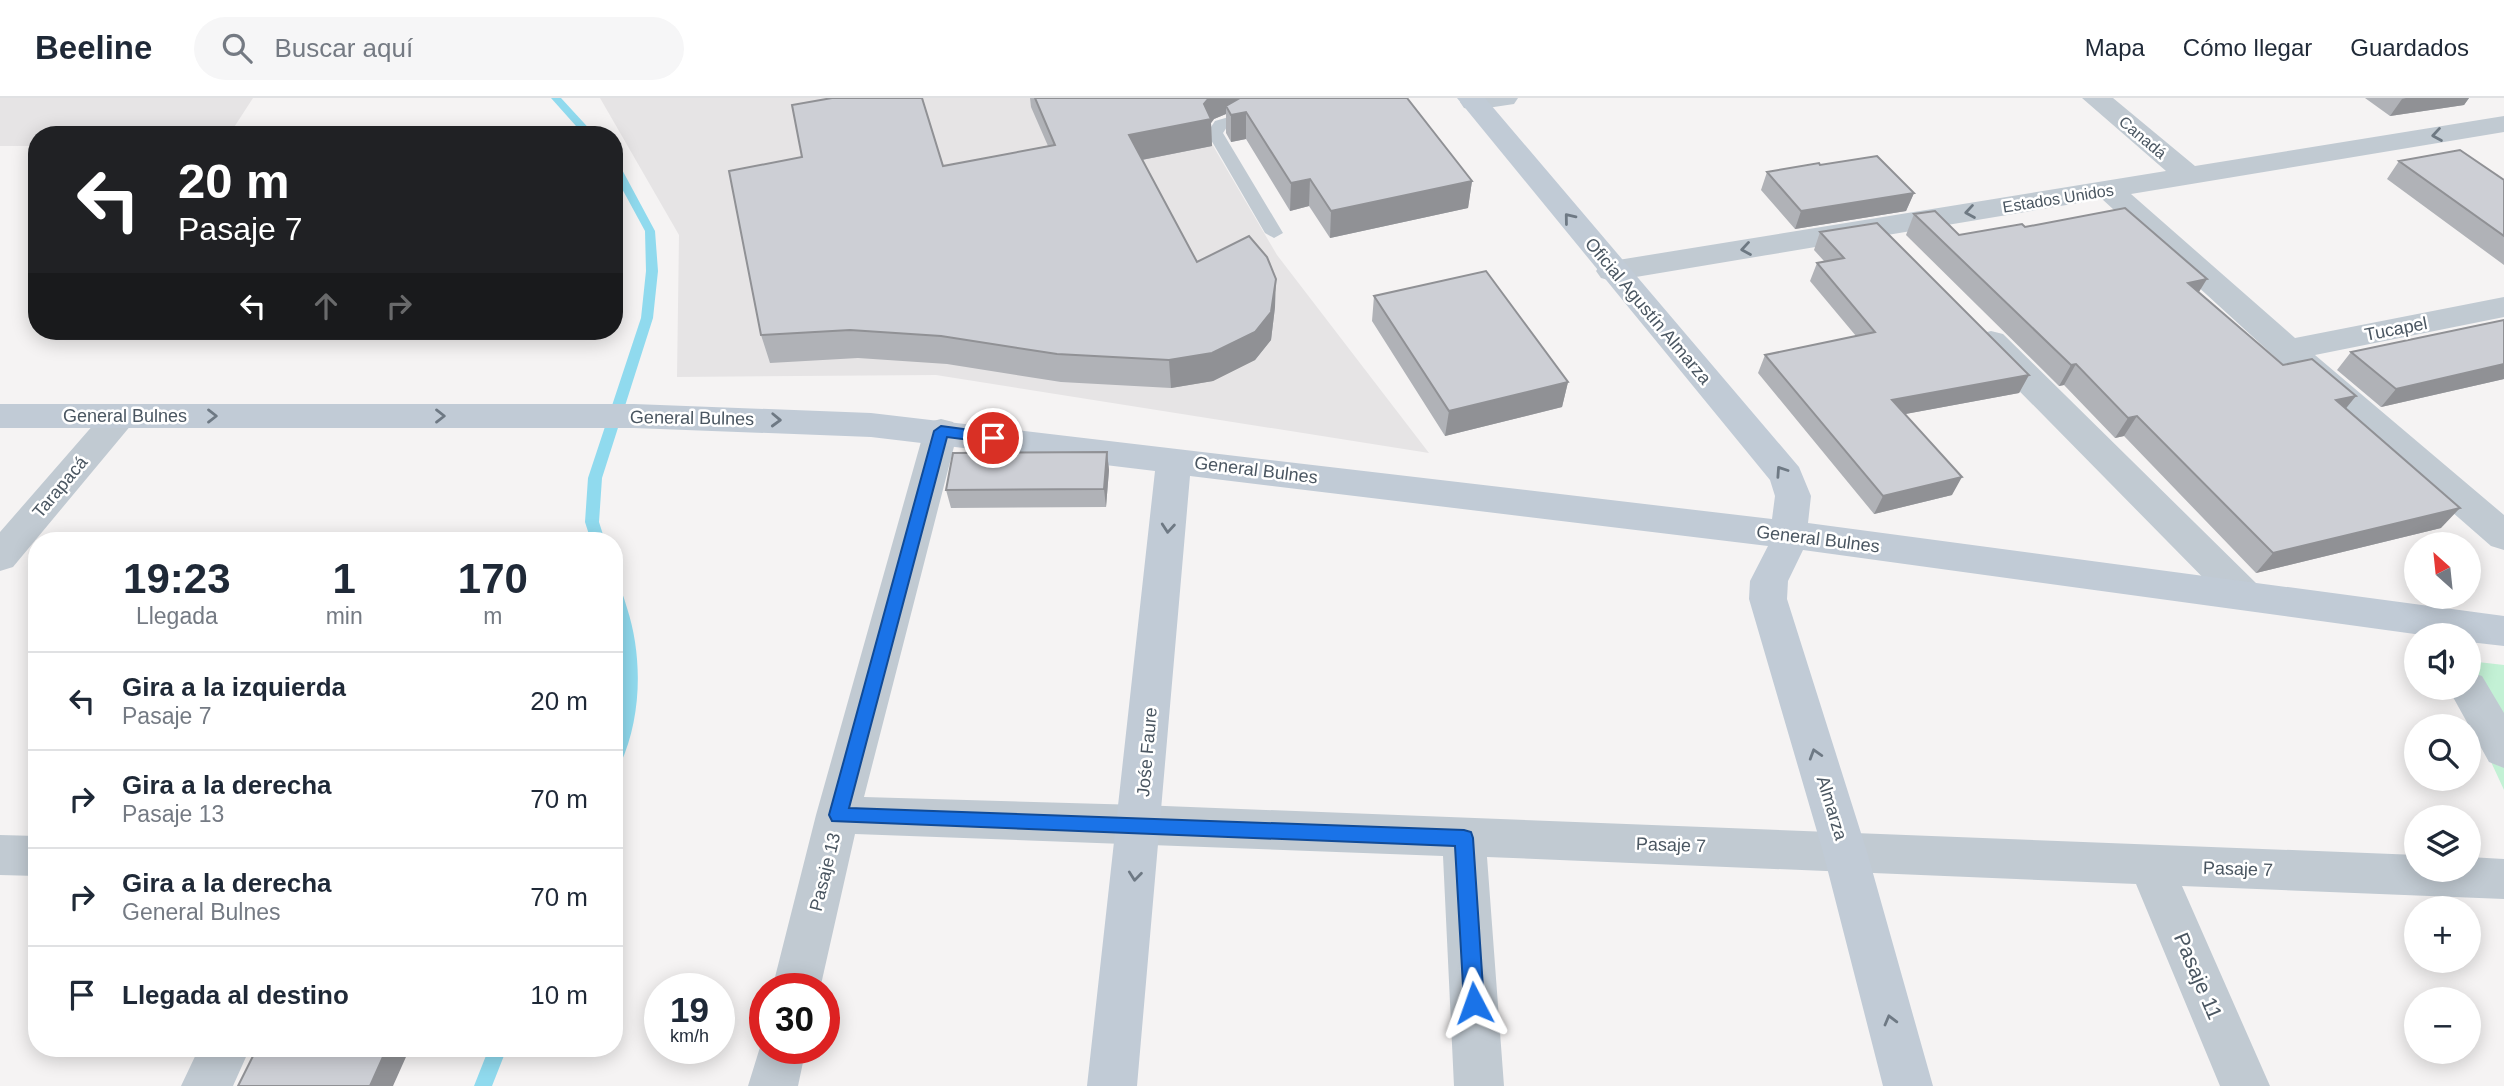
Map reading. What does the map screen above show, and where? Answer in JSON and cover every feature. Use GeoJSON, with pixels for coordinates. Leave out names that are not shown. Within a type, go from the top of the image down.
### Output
{"type":"FeatureCollection","features":[{"type":"Feature","properties":{"kind":"street"},"geometry":{"type":"LineString","coordinates":[[1473,100],[1504,98]]}},
{"type":"Feature","properties":{"kind":"street","name":"Canadá"},"geometry":{"type":"LineString","coordinates":[[2096,98],[2189,176]]}},
{"type":"Feature","properties":{"kind":"street","name":"Oficial Agustín Almarza"},"geometry":{"type":"LineString","coordinates":[[1473,100],[1612,271],[1786,476],[1793,496],[1789,530],[1791,535]]}},
{"type":"Feature","properties":{"kind":"street","name":"Estados Unidos"},"geometry":{"type":"LineString","coordinates":[[1612,271],[2504,124]]}},
{"type":"Feature","properties":{"kind":"street"},"geometry":{"type":"LineString","coordinates":[[2108,189],[2288,350],[2504,536]]}},
{"type":"Feature","properties":{"kind":"street"},"geometry":{"type":"LineString","coordinates":[[1877,228],[1906,257]]}},
{"type":"Feature","properties":{"kind":"street","name":"Tucapel"},"geometry":{"type":"LineString","coordinates":[[2288,350],[2504,307]]}},
{"type":"Feature","properties":{"kind":"street"},"geometry":{"type":"LineString","coordinates":[[1973,324],[2244,595]]}},
{"type":"Feature","properties":{"kind":"street","name":"General Bulnes"},"geometry":{"type":"LineString","coordinates":[[0,416],[634,416],[800,420],[941,431],[1791,535],[2244,595],[2404,623]]}},
{"type":"Feature","properties":{"kind":"street","name":"Tarapacá"},"geometry":{"type":"LineString","coordinates":[[0,557],[120,416]]}},
{"type":"Feature","properties":{"kind":"street","name":"Pasaje 13"},"geometry":{"type":"LineString","coordinates":[[800,973],[838,815],[941,431]]}},
{"type":"Feature","properties":{"kind":"street","name":"Jośe Faure"},"geometry":{"type":"LineString","coordinates":[[1112,1086],[1174,460]]}},
{"type":"Feature","properties":{"kind":"street","name":"Almarza"},"geometry":{"type":"LineString","coordinates":[[1791,535],[1769,581],[1768,599],[1845,852],[1908,1086]]}},
{"type":"Feature","properties":{"kind":"street","name":"General Bulnes"},"geometry":{"type":"LineString","coordinates":[[2481,630],[2504,631]]}},
{"type":"Feature","properties":{"kind":"street"},"geometry":{"type":"LineString","coordinates":[[2475,700],[2504,750]]}},
{"type":"Feature","properties":{"kind":"street","name":"Pasaje 7"},"geometry":{"type":"LineString","coordinates":[[838,815],[1140,824],[2504,879]]}},
{"type":"Feature","properties":{"kind":"street"},"geometry":{"type":"LineString","coordinates":[[1464,838],[1479,1086]]}},
{"type":"Feature","properties":{"kind":"street"},"geometry":{"type":"LineString","coordinates":[[0,855],[28,856]]}},
{"type":"Feature","properties":{"kind":"street","name":"Pasaje 11"},"geometry":{"type":"LineString","coordinates":[[2151,866],[2245,1086]]}},
{"type":"Feature","properties":{"kind":"street"},"geometry":{"type":"LineString","coordinates":[[206,1086],[221,1057]]}},
{"type":"Feature","properties":{"kind":"street"},"geometry":{"type":"LineString","coordinates":[[773,1086],[778,1064]]}},
{"type":"Feature","properties":{"kind":"lane"},"geometry":{"type":"LineString","coordinates":[[1263,113],[1221,124],[1215,133],[1274,233]]}},
{"type":"Feature","properties":{"kind":"shaded area"},"geometry":{"type":"Polygon","coordinates":[[[0,98],[253,98],[235,126],[28,126],[28,146],[0,146],[0,98]]]}},
{"type":"Feature","properties":{"kind":"shaded area"},"geometry":{"type":"Polygon","coordinates":[[[600,98],[1281,98],[1195,115],[1277,255],[1429,453],[936,375],[677,377],[679,235],[623,138],[623,126],[616,126],[600,98]]]}},
{"type":"Feature","properties":{"kind":"green space"},"geometry":{"type":"Polygon","coordinates":[[[2481,662],[2504,665],[2504,790],[2481,740],[2481,714],[2469,714],[2463,700],[2481,700],[2481,662]]]}},
{"type":"Feature","properties":{"kind":"building"},"geometry":{"type":"Polygon","coordinates":[[[832,98],[922,98],[943,166],[1055,145],[1035,98],[1209,98],[1204,104],[1211,119],[1129,135],[1197,262],[1249,236],[1267,257],[1276,279],[1271,312],[1255,332],[1212,353],[1169,360],[1057,354],[941,336],[850,330],[761,335],[729,171],[802,157],[792,105],[832,98]]]}},
{"type":"Feature","properties":{"kind":"building"},"geometry":{"type":"Polygon","coordinates":[[[1240,98],[1407,98],[1472,181],[1331,211],[1310,179],[1291,183],[1246,112],[1231,115],[1226,106],[1240,98]]]}},
{"type":"Feature","properties":{"kind":"building"},"geometry":{"type":"Polygon","coordinates":[[[2460,150],[2504,180],[2504,236],[2399,161],[2460,150]]]}},
{"type":"Feature","properties":{"kind":"building"},"geometry":{"type":"Polygon","coordinates":[[[1877,156],[1914,193],[1801,211],[1767,172],[1819,163],[1820,165],[1877,156]]]}},
{"type":"Feature","properties":{"kind":"building"},"geometry":{"type":"Polygon","coordinates":[[[2125,208],[2207,279],[2188,283],[2283,365],[2312,359],[2356,396],[2336,400],[2460,508],[2273,553],[2137,416],[2128,418],[2076,364],[2071,365],[1914,214],[1935,211],[1959,235],[2022,224],[2025,227],[2125,208]]]}},
{"type":"Feature","properties":{"kind":"building"},"geometry":{"type":"Polygon","coordinates":[[[1877,223],[2029,375],[1892,400],[1962,477],[1883,496],[1765,355],[1875,332],[1817,263],[1844,258],[1820,232],[1877,223]]]}},
{"type":"Feature","properties":{"kind":"building"},"geometry":{"type":"Polygon","coordinates":[[[1486,271],[1568,382],[1449,411],[1374,296],[1486,271]]]}},
{"type":"Feature","properties":{"kind":"building"},"geometry":{"type":"Polygon","coordinates":[[[2504,320],[2504,364],[2396,389],[2351,352],[2504,320]]]}},
{"type":"Feature","properties":{"kind":"building"},"geometry":{"type":"Polygon","coordinates":[[[1107,452],[1104,489],[946,490],[953,453],[1107,452]]]}},
{"type":"Feature","properties":{"kind":"building"},"geometry":{"type":"Polygon","coordinates":[[[252,1057],[383,1057],[370,1086],[238,1086],[252,1057]]]}},
{"type":"Feature","properties":{"kind":"waterway"},"geometry":{"type":"LineString","coordinates":[[556,98],[582,126]]}},
{"type":"Feature","properties":{"kind":"waterway"},"geometry":{"type":"LineString","coordinates":[[595,532],[592,522],[595,478],[647,318],[652,271],[650,231],[623,181]]}},
{"type":"Feature","properties":{"kind":"waterway"},"geometry":{"type":"LineString","coordinates":[[623,618],[630,657],[628,704],[623,733]]}},
{"type":"Feature","properties":{"kind":"waterway"},"geometry":{"type":"LineString","coordinates":[[483,1086],[494,1057]]}},
{"type":"Feature","properties":{"kind":"route"},"geometry":{"type":"LineString","coordinates":[[993,438],[941,431],[838,815],[1464,838],[1474,1003]]}}]}
